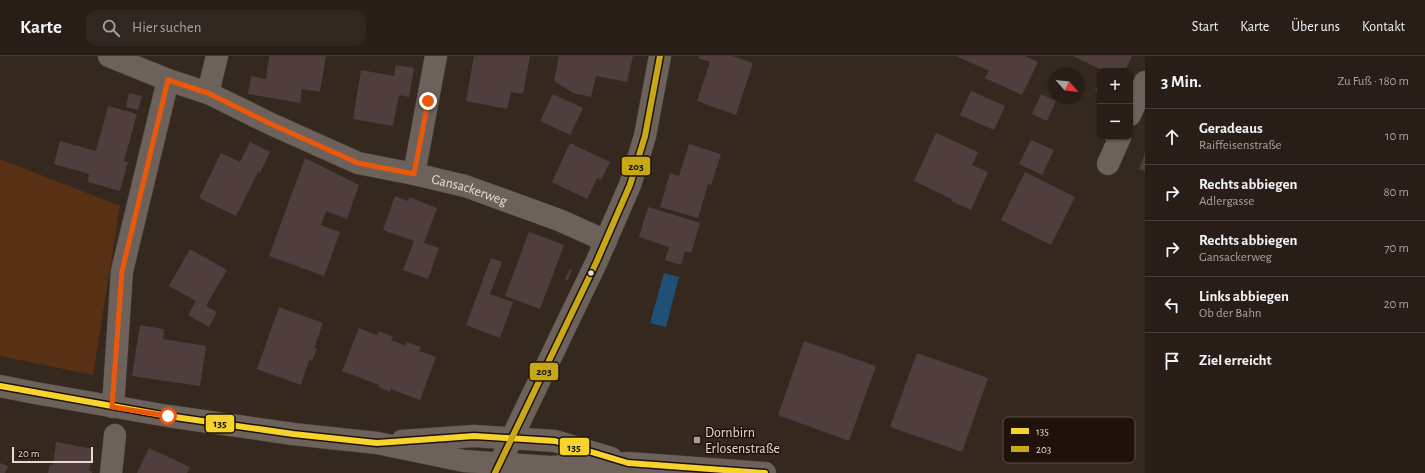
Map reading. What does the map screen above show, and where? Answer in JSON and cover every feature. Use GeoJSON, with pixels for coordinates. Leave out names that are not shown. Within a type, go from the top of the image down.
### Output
{"type":"FeatureCollection","features":[{"type":"Feature","properties":{"kind":"street","name":"Gansackerweg"},"geometry":{"type":"LineString","coordinates":[[110,56],[168,80],[208,93],[271,124],[358,163],[465,186],[559,220],[606,241]]}},
{"type":"Feature","properties":{"kind":"street"},"geometry":{"type":"LineString","coordinates":[[208,93],[217,56]]}},
{"type":"Feature","properties":{"kind":"street"},"geometry":{"type":"LineString","coordinates":[[414,174],[436,56]]}},
{"type":"Feature","properties":{"kind":"street"},"geometry":{"type":"LineString","coordinates":[[497,468],[606,241],[630,185],[645,136],[660,56]]}},
{"type":"Feature","properties":{"kind":"street"},"geometry":{"type":"LineString","coordinates":[[112,407],[122,271],[168,80]]}},
{"type":"Feature","properties":{"kind":"street"},"geometry":{"type":"LineString","coordinates":[[1133,108],[1145,82]]}},
{"type":"Feature","properties":{"kind":"street"},"geometry":{"type":"LineString","coordinates":[[1108,164],[1119,140]]}},
{"type":"Feature","properties":{"kind":"street"},"geometry":{"type":"LineString","coordinates":[[0,386],[112,407],[251,428],[377,443],[497,468],[628,463],[765,473]]}},
{"type":"Feature","properties":{"kind":"street"},"geometry":{"type":"LineString","coordinates":[[111,473],[115,435]]}},
{"type":"Feature","properties":{"kind":"street"},"geometry":{"type":"LineString","coordinates":[[377,443],[474,436],[555,441],[628,463]]}},
{"type":"Feature","properties":{"kind":"shaded area"},"geometry":{"type":"Polygon","coordinates":[[[0,159],[120,206],[93,375],[0,356],[0,159]]]}},
{"type":"Feature","properties":{"kind":"water"},"geometry":{"type":"Polygon","coordinates":[[[664,273],[679,277],[666,327],[650,323],[664,273]]]}},
{"type":"Feature","properties":{"kind":"building"},"geometry":{"type":"Polygon","coordinates":[[[269,56],[326,56],[320,92],[302,89],[300,103],[248,94],[251,76],[266,79],[269,56]]]}},
{"type":"Feature","properties":{"kind":"building"},"geometry":{"type":"Polygon","coordinates":[[[474,56],[530,56],[523,94],[511,92],[507,109],[466,101],[474,56]]]}},
{"type":"Feature","properties":{"kind":"building"},"geometry":{"type":"Polygon","coordinates":[[[559,56],[633,56],[627,82],[596,76],[591,97],[573,93],[554,81],[559,56]]]}},
{"type":"Feature","properties":{"kind":"building"},"geometry":{"type":"Polygon","coordinates":[[[699,56],[732,56],[753,63],[736,115],[697,101],[710,62],[698,58],[699,56]]]}},
{"type":"Feature","properties":{"kind":"building"},"geometry":{"type":"Polygon","coordinates":[[[956,56],[1025,56],[1038,62],[1022,95],[985,78],[989,71],[956,56]]]}},
{"type":"Feature","properties":{"kind":"building"},"geometry":{"type":"Polygon","coordinates":[[[1073,56],[1132,56],[1126,68],[1098,68],[1073,56]]]}},
{"type":"Feature","properties":{"kind":"building"},"geometry":{"type":"Polygon","coordinates":[[[396,65],[414,68],[409,97],[399,95],[393,126],[353,119],[361,70],[394,76],[396,65]]]}},
{"type":"Feature","properties":{"kind":"building"},"geometry":{"type":"Polygon","coordinates":[[[971,91],[1005,106],[994,130],[960,115],[971,91]]]}},
{"type":"Feature","properties":{"kind":"building"},"geometry":{"type":"Polygon","coordinates":[[[129,93],[142,96],[138,110],[126,107],[129,93]]]}},
{"type":"Feature","properties":{"kind":"building"},"geometry":{"type":"Polygon","coordinates":[[[553,94],[583,108],[570,135],[540,121],[553,94]]]}},
{"type":"Feature","properties":{"kind":"building"},"geometry":{"type":"Polygon","coordinates":[[[1041,94],[1049,98],[1049,104],[1055,104],[1047,121],[1032,114],[1041,94]]]}},
{"type":"Feature","properties":{"kind":"building"},"geometry":{"type":"Polygon","coordinates":[[[108,106],[137,114],[124,161],[128,162],[120,191],[88,182],[89,174],[54,164],[60,141],[96,151],[108,106]]]}},
{"type":"Feature","properties":{"kind":"building"},"geometry":{"type":"Polygon","coordinates":[[[936,133],[978,152],[972,165],[988,172],[971,210],[914,181],[936,133]]]}},
{"type":"Feature","properties":{"kind":"building"},"geometry":{"type":"Polygon","coordinates":[[[1031,140],[1054,150],[1042,175],[1019,164],[1031,140]]]}},
{"type":"Feature","properties":{"kind":"building"},"geometry":{"type":"Polygon","coordinates":[[[250,142],[270,152],[260,173],[258,172],[236,216],[199,198],[221,153],[240,162],[250,142]]]}},
{"type":"Feature","properties":{"kind":"building"},"geometry":{"type":"Polygon","coordinates":[[[570,143],[610,162],[601,180],[597,178],[587,199],[552,182],[570,143]]]}},
{"type":"Feature","properties":{"kind":"building"},"geometry":{"type":"Polygon","coordinates":[[[689,144],[721,154],[711,185],[708,184],[698,218],[660,207],[670,173],[679,176],[689,144]]]}},
{"type":"Feature","properties":{"kind":"building"},"geometry":{"type":"Polygon","coordinates":[[[1145,153],[1145,171],[1139,169],[1145,153]]]}},
{"type":"Feature","properties":{"kind":"building"},"geometry":{"type":"Polygon","coordinates":[[[305,158],[359,185],[347,219],[326,211],[321,225],[340,232],[324,276],[269,256],[305,158]]]}},
{"type":"Feature","properties":{"kind":"building"},"geometry":{"type":"Polygon","coordinates":[[[1025,172],[1075,197],[1051,245],[1001,220],[1025,172]]]}},
{"type":"Feature","properties":{"kind":"building"},"geometry":{"type":"Polygon","coordinates":[[[395,196],[408,201],[409,197],[437,208],[424,243],[439,248],[428,279],[403,270],[414,241],[383,230],[395,196]]]}},
{"type":"Feature","properties":{"kind":"building"},"geometry":{"type":"Polygon","coordinates":[[[648,207],[700,223],[691,253],[685,251],[681,265],[665,260],[669,247],[639,237],[648,207]]]}},
{"type":"Feature","properties":{"kind":"building"},"geometry":{"type":"Polygon","coordinates":[[[529,232],[564,245],[540,309],[505,296],[529,232]]]}},
{"type":"Feature","properties":{"kind":"building"},"geometry":{"type":"Polygon","coordinates":[[[190,249],[227,270],[206,306],[217,312],[209,327],[188,315],[196,301],[169,286],[190,249]]]}},
{"type":"Feature","properties":{"kind":"building"},"geometry":{"type":"Polygon","coordinates":[[[491,258],[502,262],[490,294],[513,302],[500,338],[466,325],[491,258]]]}},
{"type":"Feature","properties":{"kind":"building"},"geometry":{"type":"Polygon","coordinates":[[[570,269],[572,270],[568,280],[565,279],[570,269]]]}},
{"type":"Feature","properties":{"kind":"building"},"geometry":{"type":"Polygon","coordinates":[[[279,307],[323,323],[314,348],[317,349],[312,361],[309,360],[301,385],[257,369],[279,307]]]}},
{"type":"Feature","properties":{"kind":"building"},"geometry":{"type":"Polygon","coordinates":[[[140,325],[164,329],[163,339],[206,346],[200,386],[132,376],[140,325]]]}},
{"type":"Feature","properties":{"kind":"building"},"geometry":{"type":"Polygon","coordinates":[[[359,328],[377,335],[379,331],[393,337],[391,340],[406,346],[407,342],[421,347],[419,351],[436,357],[420,400],[391,389],[390,392],[378,387],[379,385],[342,371],[359,328]]]}},
{"type":"Feature","properties":{"kind":"building"},"geometry":{"type":"Polygon","coordinates":[[[804,341],[876,366],[849,441],[778,415],[804,341]]]}},
{"type":"Feature","properties":{"kind":"building"},"geometry":{"type":"Polygon","coordinates":[[[917,353],[988,378],[962,452],[890,427],[917,353]]]}},
{"type":"Feature","properties":{"kind":"building"},"geometry":{"type":"Polygon","coordinates":[[[56,442],[93,449],[89,471],[92,471],[92,473],[48,473],[50,464],[53,465],[56,442]]]}},
{"type":"Feature","properties":{"kind":"building"},"geometry":{"type":"Polygon","coordinates":[[[149,448],[190,467],[187,473],[137,473],[149,448]]]}},
{"type":"Feature","properties":{"kind":"building"},"geometry":{"type":"Polygon","coordinates":[[[0,463],[8,466],[5,473],[0,473],[0,463]]]}},
{"type":"Feature","properties":{"kind":"transit line","name":"203"},"geometry":{"type":"LineString","coordinates":[[495,473],[596,263],[630,185],[645,136],[660,56]]}},
{"type":"Feature","properties":{"kind":"transit line","name":"135"},"geometry":{"type":"LineString","coordinates":[[0,386],[168,416],[293,434],[377,443],[474,436],[555,441],[628,463],[765,473]]}},
{"type":"Feature","properties":{"kind":"place","name":"Dornbirn Erlosenstraße"},"geometry":{"type":"Point","coordinates":[697,440]}},
{"type":"Feature","properties":{"kind":"route"},"geometry":{"type":"LineString","coordinates":[[168,416],[112,407],[122,271],[168,80],[208,93],[271,124],[358,163],[414,174],[428,101]]}}]}
